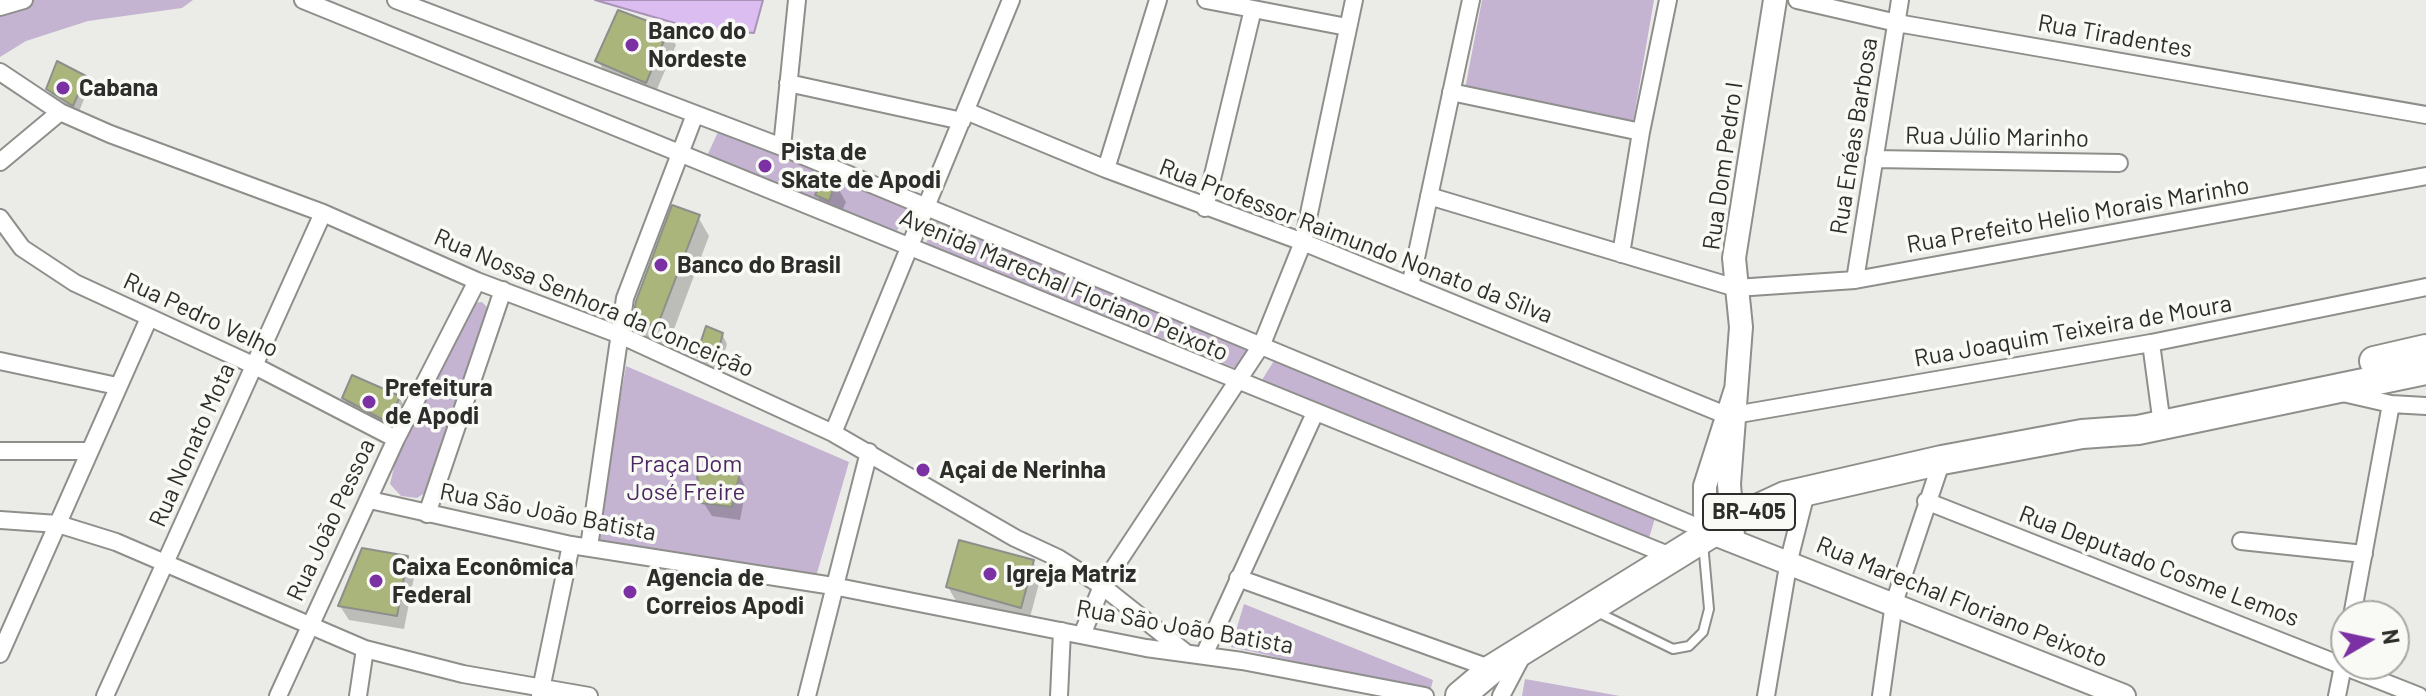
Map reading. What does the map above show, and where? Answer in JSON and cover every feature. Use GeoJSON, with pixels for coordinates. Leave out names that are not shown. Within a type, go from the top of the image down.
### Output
{"type":"FeatureCollection","features":[{"type":"Feature","properties":{"kind":"highway","name":"BR-405"},"geometry":{"type":"LineString","coordinates":[[1460,696],[1492,669],[1673,557],[1807,489],[2082,434],[2123,432],[2160,417],[2426,349]]}},
{"type":"Feature","properties":{"kind":"highway","name":"BR-405"},"geometry":{"type":"LineString","coordinates":[[2160,417],[2330,390],[2426,370]]}},
{"type":"Feature","properties":{"kind":"street"},"geometry":{"type":"LineString","coordinates":[[0,7],[24,0]]}},
{"type":"Feature","properties":{"kind":"street","name":"Avenida Marechal Floriano Peixoto"},"geometry":{"type":"LineString","coordinates":[[303,0],[681,152],[1235,382],[1673,557]]}},
{"type":"Feature","properties":{"kind":"street","name":"Avenida Marechal Floriano Peixoto"},"geometry":{"type":"LineString","coordinates":[[396,0],[694,117],[782,147],[1720,533]]}},
{"type":"Feature","properties":{"kind":"street"},"geometry":{"type":"LineString","coordinates":[[782,147],[797,0]]}},
{"type":"Feature","properties":{"kind":"street"},"geometry":{"type":"LineString","coordinates":[[833,433],[1011,0]]}},
{"type":"Feature","properties":{"kind":"street"},"geometry":{"type":"LineString","coordinates":[[1106,169],[1158,0]]}},
{"type":"Feature","properties":{"kind":"street"},"geometry":{"type":"LineString","coordinates":[[1206,0],[1347,27]]}},
{"type":"Feature","properties":{"kind":"street"},"geometry":{"type":"LineString","coordinates":[[1082,635],[1102,586],[1262,344],[1303,242],[1354,0]]}},
{"type":"Feature","properties":{"kind":"street"},"geometry":{"type":"LineString","coordinates":[[1410,286],[1471,0]]}},
{"type":"Feature","properties":{"kind":"street"},"geometry":{"type":"LineString","coordinates":[[1621,254],[1641,132],[1668,0]]}},
{"type":"Feature","properties":{"kind":"street","name":"Rua Dom Pedro I"},"geometry":{"type":"LineString","coordinates":[[1720,533],[1705,514],[1705,486],[1732,416],[1736,389],[1741,327],[1736,288],[1737,225],[1775,0]]}},
{"type":"Feature","properties":{"kind":"street","name":"Rua Tiradentes"},"geometry":{"type":"LineString","coordinates":[[1797,0],[1897,23],[2426,115]]}},
{"type":"Feature","properties":{"kind":"street","name":"Rua Enéas Barbosa"},"geometry":{"type":"LineString","coordinates":[[1855,280],[1900,0]]}},
{"type":"Feature","properties":{"kind":"street"},"geometry":{"type":"LineString","coordinates":[[1205,208],[1253,9]]}},
{"type":"Feature","properties":{"kind":"street","name":"Rua Nossa Senhora da Conceição"},"geometry":{"type":"LineString","coordinates":[[0,72],[60,112],[110,134],[323,213],[477,281],[620,335],[833,433],[1102,586],[1185,652]]}},
{"type":"Feature","properties":{"kind":"street","name":"Rua Professor Raimundo Nonato da Silva"},"geometry":{"type":"LineString","coordinates":[[788,83],[964,116],[1303,242],[1732,416]]}},
{"type":"Feature","properties":{"kind":"street"},"geometry":{"type":"LineString","coordinates":[[1451,92],[1641,132]]}},
{"type":"Feature","properties":{"kind":"street"},"geometry":{"type":"LineString","coordinates":[[0,162],[60,112]]}},
{"type":"Feature","properties":{"kind":"street"},"geometry":{"type":"LineString","coordinates":[[589,547],[625,298],[694,117]]}},
{"type":"Feature","properties":{"kind":"street","name":"Rua Júlio Marinho"},"geometry":{"type":"LineString","coordinates":[[1874,159],[2119,163]]}},
{"type":"Feature","properties":{"kind":"street","name":"Rua Prefeito Helio Morais Marinho"},"geometry":{"type":"LineString","coordinates":[[1736,288],[1855,280],[2426,176]]}},
{"type":"Feature","properties":{"kind":"street"},"geometry":{"type":"LineString","coordinates":[[1429,196],[1736,288]]}},
{"type":"Feature","properties":{"kind":"street","name":"Rua Nonato Mota"},"geometry":{"type":"LineString","coordinates":[[105,696],[323,213]]}},
{"type":"Feature","properties":{"kind":"street","name":"Rua Pedro Velho"},"geometry":{"type":"LineString","coordinates":[[0,218],[22,248],[75,283],[253,365],[396,439]]}},
{"type":"Feature","properties":{"kind":"street","name":"Rua João Pessoa"},"geometry":{"type":"LineString","coordinates":[[278,696],[396,439],[477,281]]}},
{"type":"Feature","properties":{"kind":"street","name":"Rua Joaquim Teixeira de Moura"},"geometry":{"type":"LineString","coordinates":[[1732,416],[2151,343],[2426,287]]}},
{"type":"Feature","properties":{"kind":"street"},"geometry":{"type":"LineString","coordinates":[[427,514],[503,290]]}},
{"type":"Feature","properties":{"kind":"street"},"geometry":{"type":"LineString","coordinates":[[0,654],[4,633],[58,524],[149,318]]}},
{"type":"Feature","properties":{"kind":"street"},"geometry":{"type":"LineString","coordinates":[[2151,343],[2160,417]]}},
{"type":"Feature","properties":{"kind":"street"},"geometry":{"type":"LineString","coordinates":[[0,361],[117,386]]}},
{"type":"Feature","properties":{"kind":"street"},"geometry":{"type":"LineString","coordinates":[[2330,390],[2391,404],[2426,406]]}},
{"type":"Feature","properties":{"kind":"street"},"geometry":{"type":"LineString","coordinates":[[2355,600],[2391,404]]}},
{"type":"Feature","properties":{"kind":"street"},"geometry":{"type":"LineString","coordinates":[[1204,655],[1315,413]]}},
{"type":"Feature","properties":{"kind":"street"},"geometry":{"type":"LineString","coordinates":[[0,451],[90,451]]}},
{"type":"Feature","properties":{"kind":"street"},"geometry":{"type":"LineString","coordinates":[[807,696],[869,452]]}},
{"type":"Feature","properties":{"kind":"street"},"geometry":{"type":"LineString","coordinates":[[1881,696],[1894,603],[1942,460]]}},
{"type":"Feature","properties":{"kind":"street"},"geometry":{"type":"LineString","coordinates":[[1766,696],[1789,560],[1807,489]]}},
{"type":"Feature","properties":{"kind":"street","name":"Rua São João Batista"},"geometry":{"type":"LineString","coordinates":[[370,500],[571,545],[833,586],[1146,648],[1204,655],[1425,696]]}},
{"type":"Feature","properties":{"kind":"street","name":"Rua Deputado Cosme Lemos"},"geometry":{"type":"LineString","coordinates":[[1926,501],[2330,651]]}},
{"type":"Feature","properties":{"kind":"street"},"geometry":{"type":"LineString","coordinates":[[0,520],[58,524],[166,563],[308,627],[365,649],[540,691],[589,696]]}},
{"type":"Feature","properties":{"kind":"street","name":"Rua Marechal Floriano Peixoto"},"geometry":{"type":"LineString","coordinates":[[1720,533],[2124,696]]}},
{"type":"Feature","properties":{"kind":"street"},"geometry":{"type":"LineString","coordinates":[[2241,541],[2364,554]]}},
{"type":"Feature","properties":{"kind":"street"},"geometry":{"type":"LineString","coordinates":[[540,691],[571,545]]}},
{"type":"Feature","properties":{"kind":"street"},"geometry":{"type":"LineString","coordinates":[[1238,578],[1492,669]]}},
{"type":"Feature","properties":{"kind":"street"},"geometry":{"type":"LineString","coordinates":[[1059,696],[1062,631]]}},
{"type":"Feature","properties":{"kind":"street"},"geometry":{"type":"LineString","coordinates":[[1501,696],[1528,648]]}},
{"type":"Feature","properties":{"kind":"street"},"geometry":{"type":"LineString","coordinates":[[358,696],[365,649]]}},
{"type":"Feature","properties":{"kind":"street","name":"Rua Deputado Cosme Lemos"},"geometry":{"type":"LineString","coordinates":[[2389,680],[2419,696]]}},
{"type":"Feature","properties":{"kind":"lane"},"geometry":{"type":"LineString","coordinates":[[1591,609],[1673,649],[1689,646],[1703,632],[1720,533]]}},
{"type":"Feature","properties":{"kind":"green space"},"geometry":{"type":"Polygon","coordinates":[[[0,0],[193,0],[182,8],[88,21],[26,41],[0,57],[0,0]]]}},
{"type":"Feature","properties":{"kind":"green space"},"geometry":{"type":"Polygon","coordinates":[[[1482,0],[1654,0],[1632,128],[1464,94],[1482,0]]]}},
{"type":"Feature","properties":{"kind":"green space"},"geometry":{"type":"Polygon","coordinates":[[[718,132],[908,206],[897,231],[706,158],[718,132]]]}},
{"type":"Feature","properties":{"kind":"green space"},"geometry":{"type":"Polygon","coordinates":[[[936,222],[1250,349],[1238,369],[926,243],[936,222]]]}},
{"type":"Feature","properties":{"kind":"green space"},"geometry":{"type":"Polygon","coordinates":[[[482,302],[489,309],[429,490],[417,498],[401,496],[390,484],[395,463],[472,303],[482,302]]]}},
{"type":"Feature","properties":{"kind":"green space"},"geometry":{"type":"Polygon","coordinates":[[[1277,356],[1656,515],[1649,538],[1260,383],[1277,356]]]}},
{"type":"Feature","properties":{"kind":"green space","name":"Praça Dom José Freire"},"geometry":{"type":"Polygon","coordinates":[[[626,366],[849,462],[815,580],[595,540],[626,366]]]}},
{"type":"Feature","properties":{"kind":"green space"},"geometry":{"type":"Polygon","coordinates":[[[1244,604],[1433,680],[1430,692],[1231,647],[1244,604]]]}},
{"type":"Feature","properties":{"kind":"green space"},"geometry":{"type":"Polygon","coordinates":[[[1525,679],[1620,696],[1522,696],[1525,679]]]}},
{"type":"Feature","properties":{"kind":"shaded area"},"geometry":{"type":"Polygon","coordinates":[[[595,0],[763,0],[754,33],[692,28],[595,0]]]}},
{"type":"Feature","properties":{"kind":"building","name":"Banco do Nordeste"},"geometry":{"type":"Polygon","coordinates":[[[618,10],[669,29],[646,83],[595,61],[618,10]]]}},
{"type":"Feature","properties":{"kind":"building","name":"Cabana"},"geometry":{"type":"Polygon","coordinates":[[[57,61],[86,76],[73,106],[46,89],[57,61]]]}},
{"type":"Feature","properties":{"kind":"building"},"geometry":{"type":"Polygon","coordinates":[[[824,177],[836,182],[829,201],[815,195],[824,177]]]}},
{"type":"Feature","properties":{"kind":"building","name":"Banco do Brasil"},"geometry":{"type":"Polygon","coordinates":[[[672,205],[700,215],[657,327],[633,318],[636,301],[672,205]]]}},
{"type":"Feature","properties":{"kind":"building"},"geometry":{"type":"Polygon","coordinates":[[[706,326],[723,333],[715,363],[696,356],[706,326]]]}},
{"type":"Feature","properties":{"kind":"building","name":"Prefeitura de Apodi"},"geometry":{"type":"Polygon","coordinates":[[[352,375],[400,396],[389,423],[342,398],[352,375]]]}},
{"type":"Feature","properties":{"kind":"building"},"geometry":{"type":"Polygon","coordinates":[[[713,457],[740,472],[732,507],[701,503],[697,475],[713,457]]]}},
{"type":"Feature","properties":{"kind":"building","name":"Igreja Matriz"},"geometry":{"type":"Polygon","coordinates":[[[959,540],[1034,560],[1021,608],[946,587],[959,540]]]}},
{"type":"Feature","properties":{"kind":"building","name":"Caixa Econômica Federal"},"geometry":{"type":"Polygon","coordinates":[[[362,548],[408,556],[397,616],[338,606],[362,548]]]}},
{"type":"Feature","properties":{"kind":"place","name":"Banco do Nordeste"},"geometry":{"type":"Point","coordinates":[632,45]}},
{"type":"Feature","properties":{"kind":"place","name":"Cabana"},"geometry":{"type":"Point","coordinates":[63,88]}},
{"type":"Feature","properties":{"kind":"place","name":"Pista de Skate de Apodi"},"geometry":{"type":"Point","coordinates":[765,166]}},
{"type":"Feature","properties":{"kind":"place","name":"Banco do Brasil"},"geometry":{"type":"Point","coordinates":[661,265]}},
{"type":"Feature","properties":{"kind":"place","name":"Prefeitura de Apodi"},"geometry":{"type":"Point","coordinates":[369,402]}},
{"type":"Feature","properties":{"kind":"place","name":"Açai de Nerinha"},"geometry":{"type":"Point","coordinates":[923,470]}},
{"type":"Feature","properties":{"kind":"place","name":"Igreja Matriz"},"geometry":{"type":"Point","coordinates":[990,574]}},
{"type":"Feature","properties":{"kind":"place","name":"Caixa Econômica Federal"},"geometry":{"type":"Point","coordinates":[376,581]}},
{"type":"Feature","properties":{"kind":"place","name":"Agencia de Correios Apodi"},"geometry":{"type":"Point","coordinates":[630,592]}}]}
